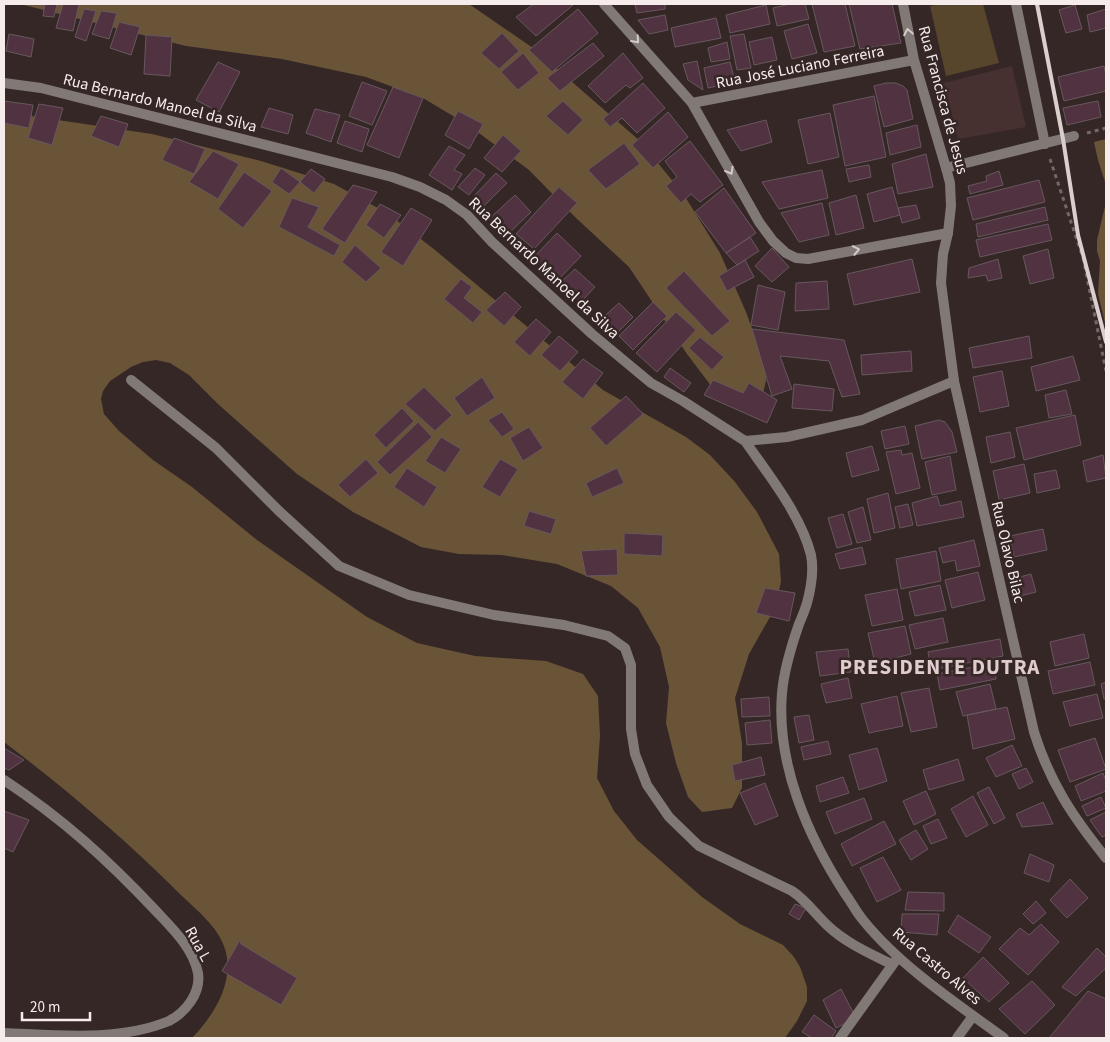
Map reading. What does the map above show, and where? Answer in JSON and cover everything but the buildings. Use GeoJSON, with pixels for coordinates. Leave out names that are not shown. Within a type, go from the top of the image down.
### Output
{"type":"FeatureCollection","features":[{"type":"Feature","properties":{"kind":"street"},"geometry":{"type":"LineString","coordinates":[[604,4],[692,104],[759,222],[773,241],[786,253],[796,258],[808,259],[948,233]]}},
{"type":"Feature","properties":{"kind":"street","name":"Rua Francisca de Jesus"},"geometry":{"type":"LineString","coordinates":[[903,4],[914,60],[950,183],[951,206],[948,233]]}},
{"type":"Feature","properties":{"kind":"street"},"geometry":{"type":"LineString","coordinates":[[1016,4],[1046,144]]}},
{"type":"Feature","properties":{"kind":"street","name":"Rua José Luciano Ferreira"},"geometry":{"type":"LineString","coordinates":[[692,104],[914,60]]}},
{"type":"Feature","properties":{"kind":"street","name":"Rua Bernardo Manoel da Silva"},"geometry":{"type":"LineString","coordinates":[[4,83],[41,88],[332,161],[420,187],[446,200],[467,215],[492,242],[560,305],[644,378],[745,440]]}},
{"type":"Feature","properties":{"kind":"street"},"geometry":{"type":"LineString","coordinates":[[946,168],[1074,136]]}},
{"type":"Feature","properties":{"kind":"street","name":"Rua Olavo Bilac"},"geometry":{"type":"LineString","coordinates":[[948,233],[943,254],[941,283],[954,382],[1034,732],[1042,758],[1062,798],[1106,858]]}},
{"type":"Feature","properties":{"kind":"street"},"geometry":{"type":"LineString","coordinates":[[131,380],[216,448],[279,511],[339,566],[410,595],[494,615],[564,625],[608,636],[625,648],[631,665],[630,729],[635,754],[647,785],[670,817],[700,846],[792,891],[804,899],[827,926],[846,940],[895,961],[840,1038]]}},
{"type":"Feature","properties":{"kind":"street"},"geometry":{"type":"LineString","coordinates":[[745,440],[787,437],[862,420],[954,382]]}},
{"type":"Feature","properties":{"kind":"street","name":"Rua Castro Alves"},"geometry":{"type":"LineString","coordinates":[[745,440],[799,525],[811,556],[812,571],[807,604],[788,655],[781,695],[786,752],[794,786],[806,820],[831,871],[862,920],[895,961],[1004,1038]]}},
{"type":"Feature","properties":{"kind":"street","name":"Rua L"},"geometry":{"type":"LineString","coordinates":[[4,780],[69,826],[145,899],[183,941],[196,966],[198,980],[196,994],[183,1011],[168,1021],[141,1031],[92,1037],[4,1033]]}},
{"type":"Feature","properties":{"kind":"street"},"geometry":{"type":"LineString","coordinates":[[957,1038],[973,1016]]}},
{"type":"Feature","properties":{"kind":"path"},"geometry":{"type":"LineString","coordinates":[[1102,130],[1106,128]]}},
{"type":"Feature","properties":{"kind":"path"},"geometry":{"type":"LineString","coordinates":[[1046,144],[1084,258],[1106,371]]}},
{"type":"Feature","properties":{"kind":"shaded area"},"geometry":{"type":"Polygon","coordinates":[[[20,4],[469,4],[533,48],[640,141],[684,195],[720,253],[746,312],[766,366],[766,381],[763,393],[718,395],[687,354],[629,267],[576,218],[529,170],[468,125],[423,98],[366,77],[282,59],[186,46],[20,4]]]}},
{"type":"Feature","properties":{"kind":"shaded area"},"geometry":{"type":"Polygon","coordinates":[[[943,4],[983,4],[999,63],[946,76],[930,6],[943,4]]]}},
{"type":"Feature","properties":{"kind":"shaded area"},"geometry":{"type":"Polygon","coordinates":[[[1012,66],[1026,127],[958,139],[944,83],[1012,66]]]}},
{"type":"Feature","properties":{"kind":"shaded area"},"geometry":{"type":"Polygon","coordinates":[[[4,112],[152,134],[261,161],[334,184],[387,213],[435,250],[603,390],[686,437],[710,455],[735,482],[757,512],[779,554],[781,582],[774,610],[749,654],[735,698],[742,743],[742,788],[732,808],[702,812],[688,797],[676,763],[666,723],[669,687],[660,647],[638,608],[611,586],[557,564],[502,555],[459,554],[421,547],[353,512],[297,474],[218,404],[189,375],[170,363],[156,360],[143,362],[131,367],[110,381],[103,391],[101,399],[104,414],[119,431],[153,460],[192,487],[257,540],[367,617],[417,643],[475,656],[546,661],[583,674],[598,696],[600,736],[597,778],[614,811],[637,840],[702,897],[740,924],[783,945],[800,967],[807,987],[807,1001],[797,1021],[785,1038],[192,1038],[215,1008],[225,986],[227,961],[225,949],[217,933],[199,912],[116,834],[4,742],[4,112]]]}},
{"type":"Feature","properties":{"kind":"shaded area"},"geometry":{"type":"Polygon","coordinates":[[[1106,139],[1106,185],[1094,142],[1106,139]]]}},
{"type":"Feature","properties":{"kind":"shaded area"},"geometry":{"type":"Polygon","coordinates":[[[1106,202],[1106,327],[1098,294],[1100,261],[1097,251],[1097,240],[1106,202]]]}},
{"type":"Feature","properties":{"kind":"railway"},"geometry":{"type":"LineString","coordinates":[[1037,4],[1063,139],[1078,235],[1106,342]]}},
{"type":"Feature","properties":{"kind":"district","name":"PRESIDENTE DUTRA"},"geometry":{"type":"Point","coordinates":[940,667]}}]}
